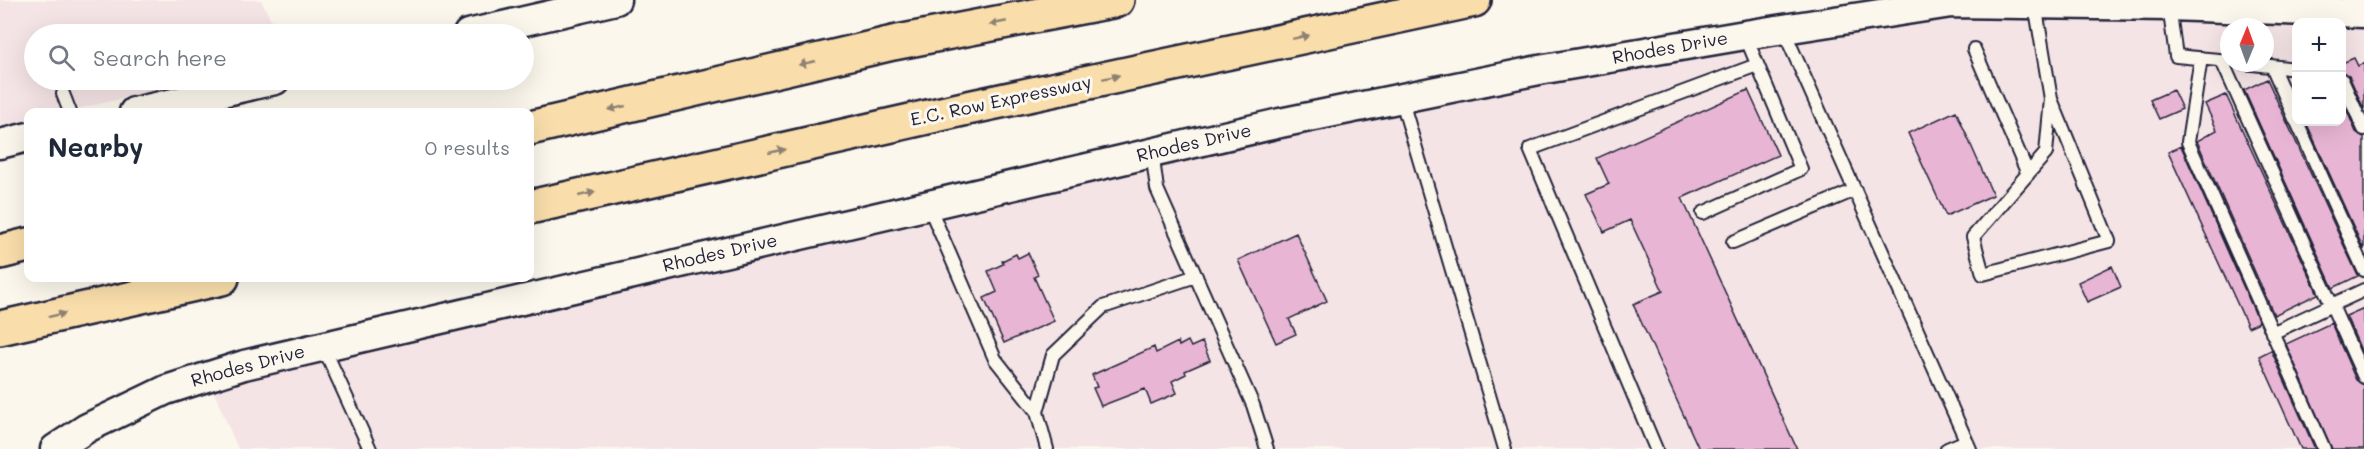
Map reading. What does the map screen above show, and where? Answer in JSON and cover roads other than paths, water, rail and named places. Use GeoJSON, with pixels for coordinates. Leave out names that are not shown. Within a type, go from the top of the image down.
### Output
{"type":"FeatureCollection","features":[{"type":"Feature","properties":{"kind":"highway"},"geometry":{"type":"LineString","coordinates":[[534,127],[893,43],[1117,0]]}},
{"type":"Feature","properties":{"kind":"highway","name":"E.C. Row Expressway"},"geometry":{"type":"LineString","coordinates":[[534,206],[963,109],[1474,0]]}},
{"type":"Feature","properties":{"kind":"highway"},"geometry":{"type":"LineString","coordinates":[[0,252],[24,246]]}},
{"type":"Feature","properties":{"kind":"highway"},"geometry":{"type":"LineString","coordinates":[[0,328],[204,282]]}},
{"type":"Feature","properties":{"kind":"street"},"geometry":{"type":"LineString","coordinates":[[512,24],[616,0]]}},
{"type":"Feature","properties":{"kind":"street","name":"Rhodes Drive"},"geometry":{"type":"LineString","coordinates":[[55,449],[87,428],[166,390],[244,365],[1152,152],[1539,70],[1951,3],[2169,6],[2364,13]]}},
{"type":"Feature","properties":{"kind":"street"},"geometry":{"type":"LineString","coordinates":[[152,108],[231,90]]}},
{"type":"Feature","properties":{"kind":"street"},"geometry":{"type":"LineString","coordinates":[[0,144],[24,138]]}},
{"type":"Feature","properties":{"kind":"lane"},"geometry":{"type":"LineString","coordinates":[[2036,4],[2051,99],[2109,241],[1983,274],[1973,237],[2046,153],[2051,99]]}},
{"type":"Feature","properties":{"kind":"lane"},"geometry":{"type":"LineString","coordinates":[[2169,6],[2176,56],[2220,60]]}},
{"type":"Feature","properties":{"kind":"lane"},"geometry":{"type":"LineString","coordinates":[[1783,29],[1968,445],[1947,449]]}},
{"type":"Feature","properties":{"kind":"lane"},"geometry":{"type":"LineString","coordinates":[[1704,213],[1801,169],[1745,35]]}},
{"type":"Feature","properties":{"kind":"lane"},"geometry":{"type":"LineString","coordinates":[[1974,49],[2028,174]]}},
{"type":"Feature","properties":{"kind":"lane"},"geometry":{"type":"LineString","coordinates":[[2201,58],[2188,142],[2324,449]]}},
{"type":"Feature","properties":{"kind":"lane"},"geometry":{"type":"LineString","coordinates":[[1656,449],[1530,149],[1757,65]]}},
{"type":"Feature","properties":{"kind":"lane"},"geometry":{"type":"LineString","coordinates":[[2274,66],[2292,68]]}},
{"type":"Feature","properties":{"kind":"lane"},"geometry":{"type":"LineString","coordinates":[[2274,70],[2292,110]]}},
{"type":"Feature","properties":{"kind":"lane"},"geometry":{"type":"LineString","coordinates":[[2231,72],[2364,377]]}},
{"type":"Feature","properties":{"kind":"lane"},"geometry":{"type":"LineString","coordinates":[[2346,89],[2364,129]]}},
{"type":"Feature","properties":{"kind":"lane"},"geometry":{"type":"LineString","coordinates":[[63,94],[68,108]]}},
{"type":"Feature","properties":{"kind":"lane"},"geometry":{"type":"LineString","coordinates":[[1401,98],[1505,449]]}},
{"type":"Feature","properties":{"kind":"lane"},"geometry":{"type":"LineString","coordinates":[[2299,126],[2364,270]]}},
{"type":"Feature","properties":{"kind":"lane"},"geometry":{"type":"LineString","coordinates":[[1152,152],[1157,189],[1253,405],[1267,449]]}},
{"type":"Feature","properties":{"kind":"lane"},"geometry":{"type":"LineString","coordinates":[[1733,242],[1855,190]]}},
{"type":"Feature","properties":{"kind":"lane"},"geometry":{"type":"LineString","coordinates":[[928,204],[995,359],[1037,412],[1047,449]]}},
{"type":"Feature","properties":{"kind":"lane"},"geometry":{"type":"LineString","coordinates":[[1037,412],[1053,355],[1103,307],[1196,276]]}},
{"type":"Feature","properties":{"kind":"lane"},"geometry":{"type":"LineString","coordinates":[[2272,333],[2364,290]]}},
{"type":"Feature","properties":{"kind":"lane"},"geometry":{"type":"LineString","coordinates":[[322,346],[370,449]]}}]}
